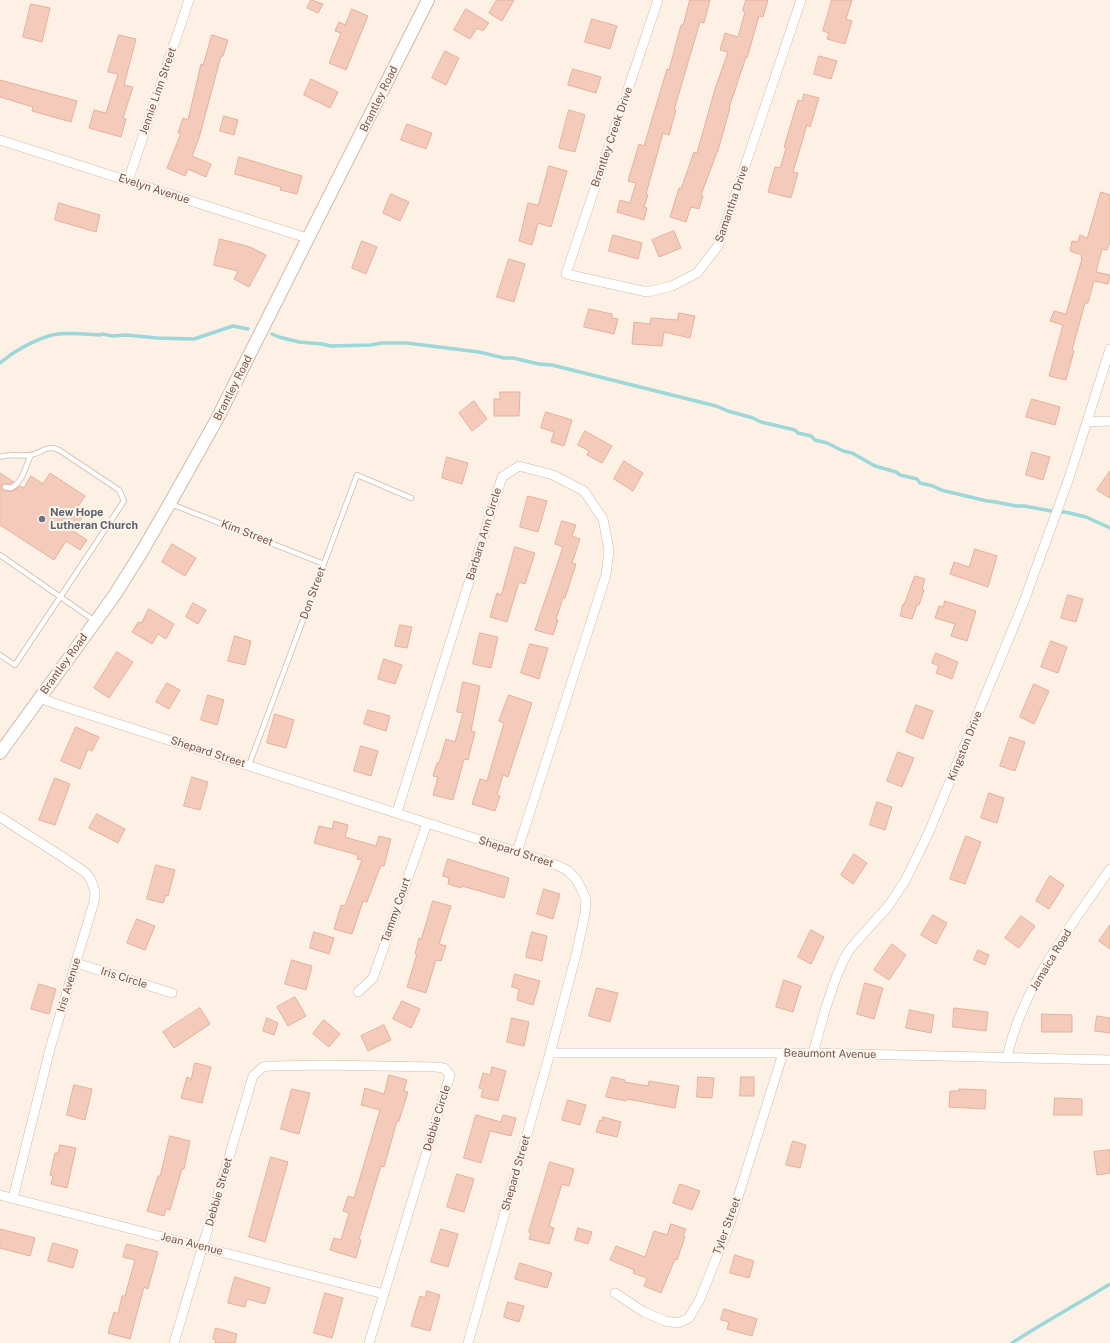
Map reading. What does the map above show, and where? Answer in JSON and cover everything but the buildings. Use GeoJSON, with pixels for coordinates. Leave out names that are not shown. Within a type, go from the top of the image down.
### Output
{"type":"FeatureCollection","features":[{"type":"Feature","properties":{"kind":"street","name":"Jennie Linn Street"},"geometry":{"type":"LineString","coordinates":[[128,181],[189,0]]}},
{"type":"Feature","properties":{"kind":"street","name":"Brantley Road"},"geometry":{"type":"LineString","coordinates":[[1,750],[114,596],[170,503],[216,421],[364,130],[428,0]]}},
{"type":"Feature","properties":{"kind":"street","name":"Brantley Creek Drive"},"geometry":{"type":"LineString","coordinates":[[566,274],[658,0]]}},
{"type":"Feature","properties":{"kind":"street","name":"Samantha Drive"},"geometry":{"type":"LineString","coordinates":[[566,274],[647,292],[672,286],[697,273],[718,246],[801,0]]}},
{"type":"Feature","properties":{"kind":"street","name":"Evelyn Avenue"},"geometry":{"type":"LineString","coordinates":[[0,140],[308,238]]}},
{"type":"Feature","properties":{"kind":"street","name":"Kingston Drive"},"geometry":{"type":"LineString","coordinates":[[813,1053],[826,1007],[844,959],[850,949],[889,905],[905,881],[929,832],[1023,604],[1069,478],[1110,350]]}},
{"type":"Feature","properties":{"kind":"street"},"geometry":{"type":"LineString","coordinates":[[1087,422],[1110,421]]}},
{"type":"Feature","properties":{"kind":"street","name":"Barbara Ann Circle"},"geometry":{"type":"LineString","coordinates":[[397,812],[502,477],[519,466],[554,475],[584,491],[603,519],[609,550],[606,575],[517,852]]}},
{"type":"Feature","properties":{"kind":"street","name":"Shepard Street"},"geometry":{"type":"LineString","coordinates":[[40,698],[552,863],[567,870],[582,890],[586,900],[585,913],[577,951],[550,1053],[468,1343]]}},
{"type":"Feature","properties":{"kind":"street","name":"Iris Avenue"},"geometry":{"type":"LineString","coordinates":[[0,817],[86,873],[91,880],[95,892],[94,902],[51,1045],[13,1198]]}},
{"type":"Feature","properties":{"kind":"street","name":"Tammy Court"},"geometry":{"type":"LineString","coordinates":[[358,992],[373,978],[427,823]]}},
{"type":"Feature","properties":{"kind":"street","name":"Jamaica Road"},"geometry":{"type":"LineString","coordinates":[[1007,1058],[1011,1039],[1037,979],[1063,937],[1110,869]]}},
{"type":"Feature","properties":{"kind":"street","name":"Iris Circle"},"geometry":{"type":"LineString","coordinates":[[76,963],[172,993]]}},
{"type":"Feature","properties":{"kind":"street","name":"Beaumont Avenue"},"geometry":{"type":"LineString","coordinates":[[550,1053],[813,1053],[1110,1060]]}},
{"type":"Feature","properties":{"kind":"street","name":"Tyler Street"},"geometry":{"type":"LineString","coordinates":[[615,1294],[644,1312],[665,1321],[678,1323],[689,1318],[700,1299],[729,1226],[783,1053]]}},
{"type":"Feature","properties":{"kind":"street","name":"Debbie Circle"},"geometry":{"type":"LineString","coordinates":[[263,1067],[323,1065],[436,1067],[444,1068],[450,1075],[369,1343]]}},
{"type":"Feature","properties":{"kind":"street","name":"Debbie Street"},"geometry":{"type":"LineString","coordinates":[[174,1343],[253,1076],[263,1067]]}},
{"type":"Feature","properties":{"kind":"street","name":"Jean Avenue"},"geometry":{"type":"LineString","coordinates":[[0,1195],[384,1294]]}},
{"type":"Feature","properties":{"kind":"lane"},"geometry":{"type":"LineString","coordinates":[[0,457],[5,455],[31,455],[53,447],[119,490],[124,501],[15,665],[0,655]]}},
{"type":"Feature","properties":{"kind":"lane"},"geometry":{"type":"LineString","coordinates":[[5,487],[10,488],[18,483],[31,455]]}},
{"type":"Feature","properties":{"kind":"lane","name":"Don Street"},"geometry":{"type":"LineString","coordinates":[[249,765],[357,475],[411,498]]}},
{"type":"Feature","properties":{"kind":"lane","name":"Kim Street"},"geometry":{"type":"LineString","coordinates":[[170,503],[324,564]]}},
{"type":"Feature","properties":{"kind":"lane"},"geometry":{"type":"LineString","coordinates":[[0,555],[95,621]]}},
{"type":"Feature","properties":{"kind":"waterway"},"geometry":{"type":"LineString","coordinates":[[0,363],[24,346],[45,337],[58,334],[103,334],[112,336],[126,335],[194,339],[233,326],[248,329]]}},
{"type":"Feature","properties":{"kind":"waterway"},"geometry":{"type":"LineString","coordinates":[[272,334],[299,342],[331,346],[407,343],[479,352],[504,358],[513,358],[539,364],[552,365],[716,406],[761,422],[795,430],[798,433],[811,436],[815,440],[852,453],[875,466],[896,472],[900,475],[917,479],[920,483],[933,486],[941,490],[987,501],[1065,512],[1086,517],[1110,528]]}},
{"type":"Feature","properties":{"kind":"waterway"},"geometry":{"type":"LineString","coordinates":[[1012,1343],[1110,1284]]}},
{"type":"Feature","properties":{"kind":"place","name":"New Hope Lutheran Church"},"geometry":{"type":"Point","coordinates":[42,519]}}]}
